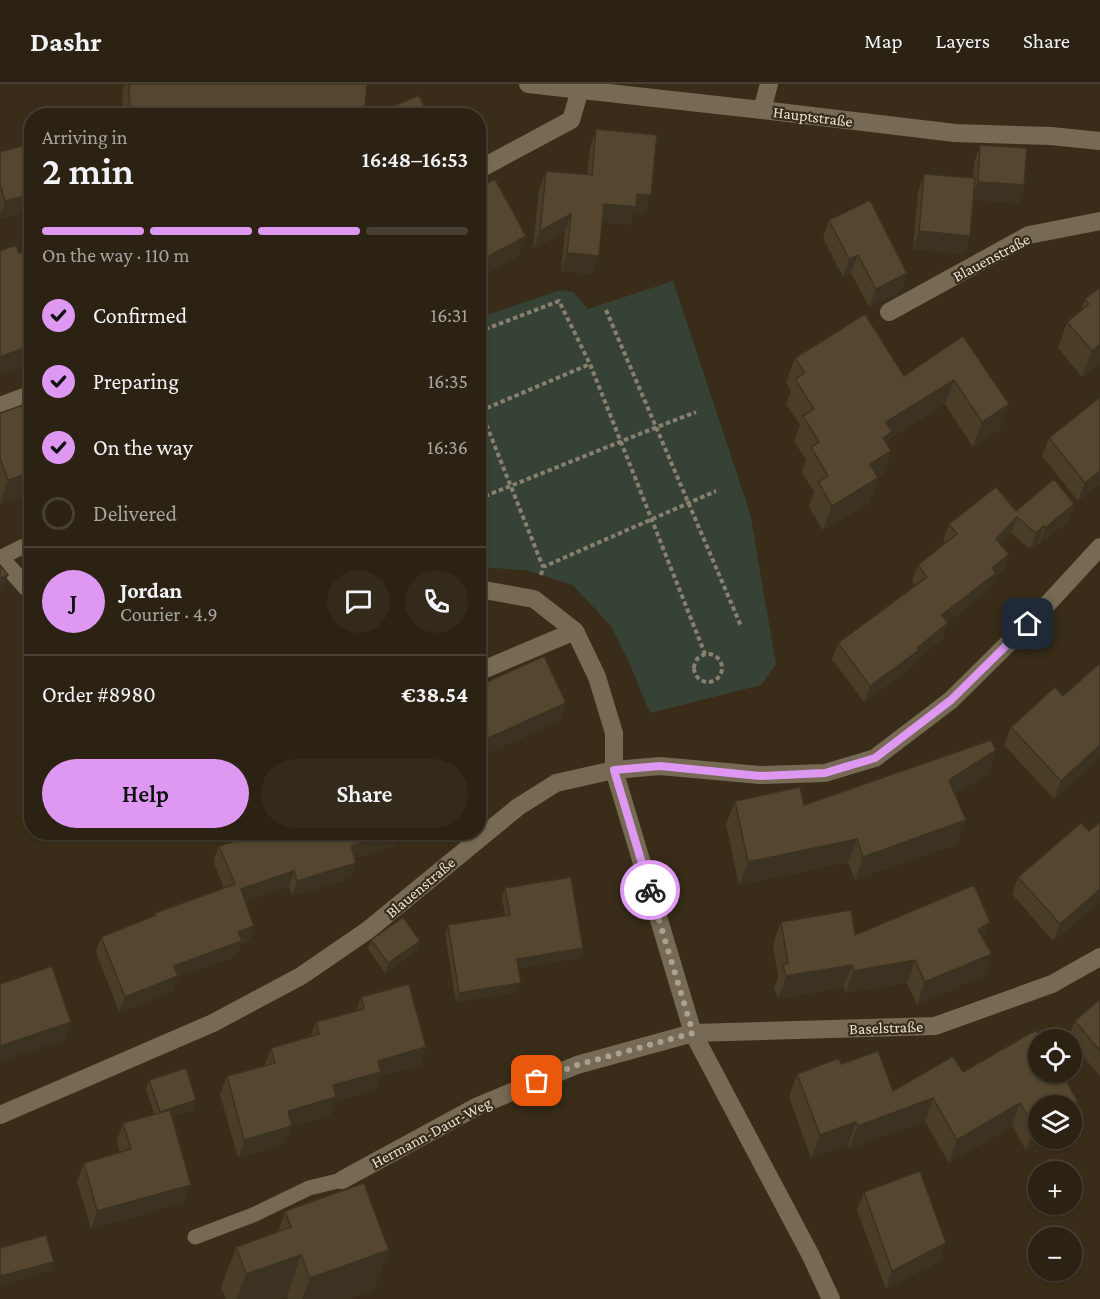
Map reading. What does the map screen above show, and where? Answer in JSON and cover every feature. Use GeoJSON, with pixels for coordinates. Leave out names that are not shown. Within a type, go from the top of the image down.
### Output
{"type":"FeatureCollection","features":[{"type":"Feature","properties":{"kind":"street","name":"Hauptstraße"},"geometry":{"type":"LineString","coordinates":[[528,84],[580,90],[651,90],[762,110],[955,133],[1051,135],[1100,141]]}},
{"type":"Feature","properties":{"kind":"street"},"geometry":{"type":"LineString","coordinates":[[762,110],[768,84]]}},
{"type":"Feature","properties":{"kind":"street"},"geometry":{"type":"LineString","coordinates":[[486,166],[571,120],[580,90]]}},
{"type":"Feature","properties":{"kind":"street","name":"Blauenstraße"},"geometry":{"type":"LineString","coordinates":[[889,312],[1029,235],[1100,221]]}},
{"type":"Feature","properties":{"kind":"street"},"geometry":{"type":"LineString","coordinates":[[0,406],[24,397]]}},
{"type":"Feature","properties":{"kind":"street","name":"Blauenstraße"},"geometry":{"type":"LineString","coordinates":[[486,833],[518,807],[556,783],[614,770],[660,766],[760,776],[825,773],[875,758],[951,700],[1043,609],[1100,547]]}},
{"type":"Feature","properties":{"kind":"street"},"geometry":{"type":"LineString","coordinates":[[0,558],[24,584]]}},
{"type":"Feature","properties":{"kind":"street"},"geometry":{"type":"LineString","coordinates":[[486,590],[534,599],[574,631],[597,677],[614,733],[614,770],[693,1033],[811,1256],[831,1299]]}},
{"type":"Feature","properties":{"kind":"street"},"geometry":{"type":"LineString","coordinates":[[486,669],[574,631]]}},
{"type":"Feature","properties":{"kind":"street","name":"Blauenstraße"},"geometry":{"type":"LineString","coordinates":[[0,1115],[213,1023],[301,975],[368,930],[478,840]]}},
{"type":"Feature","properties":{"kind":"street","name":"Baselstraße"},"geometry":{"type":"LineString","coordinates":[[693,1033],[935,1026],[1052,984],[1100,957]]}},
{"type":"Feature","properties":{"kind":"street","name":"Hermann-Daur-Weg"},"geometry":{"type":"LineString","coordinates":[[342,1180],[478,1106],[577,1065],[693,1033]]}},
{"type":"Feature","properties":{"kind":"lane"},"geometry":{"type":"LineString","coordinates":[[0,558],[24,546]]}},
{"type":"Feature","properties":{"kind":"lane"},"geometry":{"type":"LineString","coordinates":[[195,1237],[253,1215],[309,1188],[342,1180]]}},
{"type":"Feature","properties":{"kind":"path"},"geometry":{"type":"LineString","coordinates":[[486,329],[559,302],[590,364],[705,654]]}},
{"type":"Feature","properties":{"kind":"path"},"geometry":{"type":"LineString","coordinates":[[606,310],[741,626]]}},
{"type":"Feature","properties":{"kind":"path"},"geometry":{"type":"LineString","coordinates":[[486,408],[590,364]]}},
{"type":"Feature","properties":{"kind":"path"},"geometry":{"type":"LineString","coordinates":[[486,496],[696,412]]}},
{"type":"Feature","properties":{"kind":"path"},"geometry":{"type":"LineString","coordinates":[[486,426],[543,567],[534,599]]}},
{"type":"Feature","properties":{"kind":"path"},"geometry":{"type":"LineString","coordinates":[[543,567],[716,491]]}},
{"type":"Feature","properties":{"kind":"path"},"geometry":{"type":"LineString","coordinates":[[705,654],[713,655],[720,660],[722,666],[720,675],[712,682],[703,681],[695,674],[696,661],[705,654]]}},
{"type":"Feature","properties":{"kind":"green space"},"geometry":{"type":"Polygon","coordinates":[[[673,281],[750,513],[776,664],[761,685],[650,713],[627,658],[610,625],[573,585],[525,570],[486,567],[486,316],[560,290],[573,292],[588,309],[673,281]]]}},
{"type":"Feature","properties":{"kind":"building"},"geometry":{"type":"Polygon","coordinates":[[[129,84],[367,84],[365,108],[130,108],[129,84]]]}},
{"type":"Feature","properties":{"kind":"building"},"geometry":{"type":"Polygon","coordinates":[[[419,95],[425,108],[390,108],[419,95]]]}},
{"type":"Feature","properties":{"kind":"building"},"geometry":{"type":"Polygon","coordinates":[[[596,129],[657,135],[651,195],[637,194],[636,207],[604,204],[599,256],[567,253],[571,214],[540,231],[546,171],[592,175],[596,129]]]}},
{"type":"Feature","properties":{"kind":"building"},"geometry":{"type":"Polygon","coordinates":[[[24,145],[24,196],[5,201],[0,184],[0,152],[24,145]]]}},
{"type":"Feature","properties":{"kind":"building"},"geometry":{"type":"Polygon","coordinates":[[[980,145],[1027,148],[1024,185],[978,182],[980,145]]]}},
{"type":"Feature","properties":{"kind":"building"},"geometry":{"type":"Polygon","coordinates":[[[924,174],[975,178],[970,236],[919,231],[924,174]]]}},
{"type":"Feature","properties":{"kind":"building"},"geometry":{"type":"Polygon","coordinates":[[[495,179],[526,236],[486,258],[486,184],[495,179]]]}},
{"type":"Feature","properties":{"kind":"building"},"geometry":{"type":"Polygon","coordinates":[[[870,200],[907,273],[876,289],[858,255],[849,259],[829,220],[870,200]]]}},
{"type":"Feature","properties":{"kind":"building"},"geometry":{"type":"Polygon","coordinates":[[[16,245],[19,253],[24,251],[24,348],[0,357],[0,251],[16,245]]]}},
{"type":"Feature","properties":{"kind":"building"},"geometry":{"type":"Polygon","coordinates":[[[1100,287],[1100,344],[1092,351],[1067,322],[1089,304],[1085,299],[1100,287]]]}},
{"type":"Feature","properties":{"kind":"building"},"geometry":{"type":"Polygon","coordinates":[[[865,314],[904,376],[963,336],[1009,404],[982,422],[954,380],[886,422],[892,432],[883,438],[891,451],[870,464],[878,478],[832,506],[818,482],[828,476],[811,447],[819,442],[803,416],[814,409],[795,379],[805,373],[795,358],[865,314]]]}},
{"type":"Feature","properties":{"kind":"building"},"geometry":{"type":"Polygon","coordinates":[[[1100,397],[1100,471],[1085,483],[1049,438],[1100,397]]]}},
{"type":"Feature","properties":{"kind":"building"},"geometry":{"type":"Polygon","coordinates":[[[24,405],[24,475],[8,480],[0,458],[0,413],[24,405]]]}},
{"type":"Feature","properties":{"kind":"building"},"geometry":{"type":"Polygon","coordinates":[[[1054,479],[1074,504],[1036,533],[1017,517],[996,539],[1009,554],[992,568],[996,573],[942,615],[948,623],[917,648],[919,650],[870,686],[838,643],[927,577],[918,565],[957,534],[949,524],[996,487],[1016,511],[1054,479]]]}},
{"type":"Feature","properties":{"kind":"building"},"geometry":{"type":"Polygon","coordinates":[[[0,565],[8,575],[0,578],[0,565]]]}},
{"type":"Feature","properties":{"kind":"building"},"geometry":{"type":"Polygon","coordinates":[[[544,656],[566,703],[486,739],[486,682],[544,656]]]}},
{"type":"Feature","properties":{"kind":"building"},"geometry":{"type":"Polygon","coordinates":[[[1100,663],[1100,745],[1061,781],[1011,727],[1055,687],[1063,696],[1100,663]]]}},
{"type":"Feature","properties":{"kind":"building"},"geometry":{"type":"Polygon","coordinates":[[[991,740],[996,750],[949,780],[966,820],[863,857],[857,839],[748,862],[735,801],[800,787],[804,805],[991,740]]]}},
{"type":"Feature","properties":{"kind":"building"},"geometry":{"type":"Polygon","coordinates":[[[1100,822],[1100,889],[1060,924],[1018,877],[1081,823],[1089,831],[1100,822]]]}},
{"type":"Feature","properties":{"kind":"building"},"geometry":{"type":"Polygon","coordinates":[[[238,840],[369,840],[351,846],[356,863],[297,881],[294,871],[241,889],[254,926],[238,932],[242,941],[174,966],[178,976],[125,997],[101,937],[156,915],[155,913],[235,884],[219,846],[238,840]]]}},
{"type":"Feature","properties":{"kind":"building"},"geometry":{"type":"Polygon","coordinates":[[[571,877],[583,948],[517,959],[521,983],[459,993],[448,925],[510,915],[505,888],[571,877]]]}},
{"type":"Feature","properties":{"kind":"building"},"geometry":{"type":"Polygon","coordinates":[[[974,885],[990,922],[978,930],[992,954],[925,982],[915,960],[854,971],[852,965],[786,976],[783,965],[788,963],[781,922],[851,910],[855,935],[974,885]]]}},
{"type":"Feature","properties":{"kind":"building"},"geometry":{"type":"Polygon","coordinates":[[[403,917],[420,941],[388,963],[371,940],[403,917]]]}},
{"type":"Feature","properties":{"kind":"building"},"geometry":{"type":"Polygon","coordinates":[[[52,966],[71,1022],[0,1046],[0,984],[52,966]]]}},
{"type":"Feature","properties":{"kind":"building"},"geometry":{"type":"Polygon","coordinates":[[[409,984],[426,1047],[378,1061],[381,1072],[333,1085],[336,1097],[288,1111],[292,1126],[244,1140],[227,1076],[275,1063],[271,1048],[319,1034],[316,1022],[364,1009],[361,997],[409,984]]]}},
{"type":"Feature","properties":{"kind":"building"},"geometry":{"type":"Polygon","coordinates":[[[1100,999],[1100,1051],[1082,1029],[1075,1021],[1100,999]]]}},
{"type":"Feature","properties":{"kind":"building"},"geometry":{"type":"Polygon","coordinates":[[[1028,1035],[1028,1083],[1067,1083],[1074,1095],[1028,1095],[1028,1117],[1020,1103],[957,1140],[933,1098],[858,1126],[856,1122],[820,1135],[797,1074],[839,1058],[841,1064],[878,1051],[893,1091],[953,1056],[963,1072],[1028,1035]]]}},
{"type":"Feature","properties":{"kind":"building"},"geometry":{"type":"Polygon","coordinates":[[[186,1068],[196,1100],[160,1112],[149,1080],[186,1068]]]}},
{"type":"Feature","properties":{"kind":"building"},"geometry":{"type":"Polygon","coordinates":[[[170,1110],[191,1185],[97,1211],[84,1163],[131,1149],[123,1123],[170,1110]]]}},
{"type":"Feature","properties":{"kind":"building"},"geometry":{"type":"Polygon","coordinates":[[[920,1171],[946,1243],[892,1271],[864,1192],[920,1171]]]}},
{"type":"Feature","properties":{"kind":"building"},"geometry":{"type":"Polygon","coordinates":[[[364,1183],[389,1250],[310,1278],[301,1255],[246,1274],[236,1247],[291,1227],[285,1211],[364,1183]]]}},
{"type":"Feature","properties":{"kind":"building"},"geometry":{"type":"Polygon","coordinates":[[[46,1235],[54,1262],[0,1276],[0,1248],[46,1235]]]}},
{"type":"Feature","properties":{"kind":"way so far"},"geometry":{"type":"LineString","coordinates":[[537,1081],[577,1065],[693,1033],[650,890]]}},
{"type":"Feature","properties":{"kind":"route"},"geometry":{"type":"LineString","coordinates":[[650,890],[614,770],[660,766],[760,776],[825,773],[875,758],[951,700],[1028,624]]}}]}
